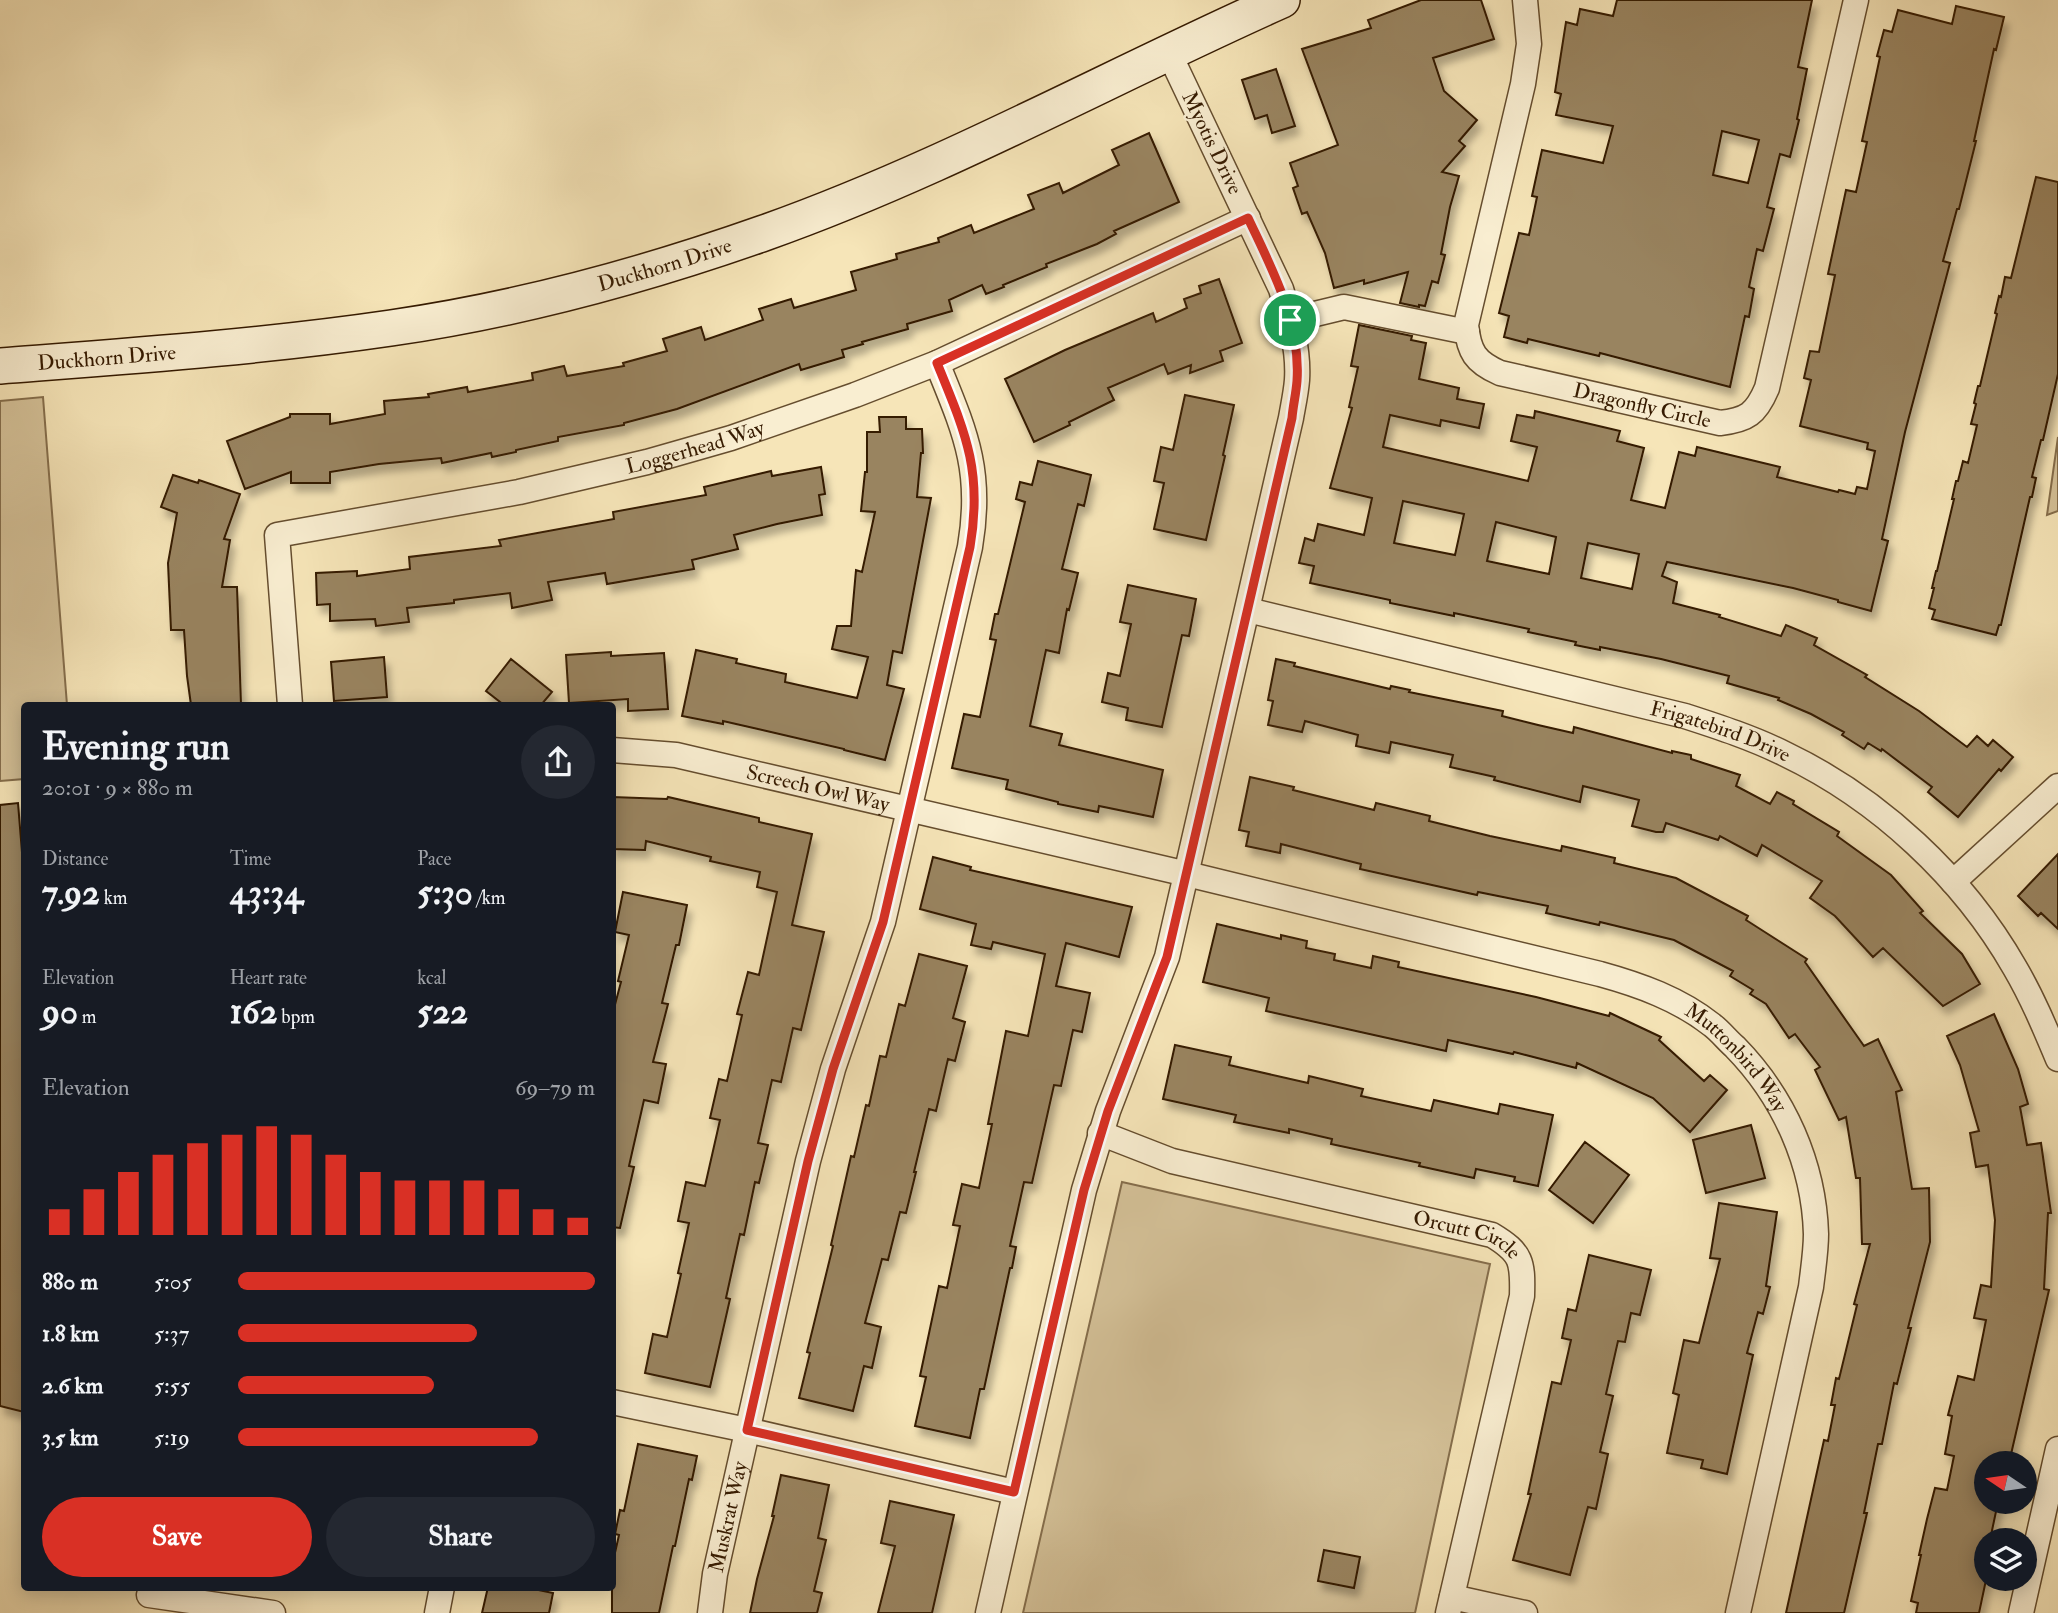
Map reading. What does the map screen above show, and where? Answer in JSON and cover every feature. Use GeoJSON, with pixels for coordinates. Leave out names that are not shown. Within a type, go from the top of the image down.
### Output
{"type":"FeatureCollection","features":[{"type":"Feature","properties":{"kind":"street","name":"Duckhorn Drive"},"geometry":{"type":"LineString","coordinates":[[0,366],[268,344],[394,328],[519,304],[602,283],[718,248],[844,202],[922,169],[1282,0]]}},
{"type":"Feature","properties":{"kind":"street"},"geometry":{"type":"LineString","coordinates":[[1290,320],[1344,307],[1467,332],[1466,325],[1523,85],[1529,44],[1525,0]]}},
{"type":"Feature","properties":{"kind":"street","name":"Dragonfly Circle"},"geometry":{"type":"LineString","coordinates":[[1467,332],[1468,342],[1476,357],[1484,366],[1500,373],[1720,423],[1737,421],[1748,416],[1760,404],[1767,388],[1856,0]]}},
{"type":"Feature","properties":{"kind":"street","name":"Myotis Drive"},"geometry":{"type":"LineString","coordinates":[[988,1613],[1084,1190],[1100,1133],[1167,957],[1292,418],[1297,380],[1296,353],[1281,289],[1169,53]]}},
{"type":"Feature","properties":{"kind":"street","name":"Loggerhead Way"},"geometry":{"type":"LineString","coordinates":[[290,702],[277,535],[519,492],[647,462],[731,438],[937,363],[1248,218]]}},
{"type":"Feature","properties":{"kind":"street","name":"Muskrat Way"},"geometry":{"type":"LineString","coordinates":[[709,1613],[715,1574],[808,1161],[833,1069],[883,922],[974,520],[975,493],[970,453],[963,427],[937,363]]}},
{"type":"Feature","properties":{"kind":"street","name":"Frigatebird Drive"},"geometry":{"type":"LineString","coordinates":[[1248,610],[1685,716],[1726,729],[1822,774],[1892,823],[1953,882],[2014,966],[2034,1003],[2058,1059]]}},
{"type":"Feature","properties":{"kind":"street","name":"Screech Owl Way"},"geometry":{"type":"LineString","coordinates":[[616,750],[676,755],[1187,874]]}},
{"type":"Feature","properties":{"kind":"street"},"geometry":{"type":"LineString","coordinates":[[1953,882],[2058,786]]}},
{"type":"Feature","properties":{"kind":"street","name":"Muttonbird Way"},"geometry":{"type":"LineString","coordinates":[[1187,874],[1637,984],[1673,1000],[1712,1025],[1746,1059],[1774,1094],[1797,1138],[1810,1185],[1816,1234],[1811,1287],[1738,1613]]}},
{"type":"Feature","properties":{"kind":"street","name":"Orcutt Circle"},"geometry":{"type":"LineString","coordinates":[[1100,1133],[1172,1161],[1492,1235],[1519,1257],[1523,1272],[1522,1296],[1450,1605]]}},
{"type":"Feature","properties":{"kind":"street"},"geometry":{"type":"LineString","coordinates":[[616,1403],[747,1430],[1014,1492]]}},
{"type":"Feature","properties":{"kind":"street"},"geometry":{"type":"LineString","coordinates":[[2021,1613],[2058,1449]]}},
{"type":"Feature","properties":{"kind":"street"},"geometry":{"type":"LineString","coordinates":[[437,1613],[441,1591]]}},
{"type":"Feature","properties":{"kind":"street"},"geometry":{"type":"LineString","coordinates":[[149,1595],[273,1613]]}},
{"type":"Feature","properties":{"kind":"street"},"geometry":{"type":"LineString","coordinates":[[1450,1605],[1525,1613]]}},
{"type":"Feature","properties":{"kind":"shaded area"},"geometry":{"type":"Polygon","coordinates":[[[43,397],[67,702],[21,702],[21,779],[0,781],[0,401],[43,397]]]}},
{"type":"Feature","properties":{"kind":"shaded area"},"geometry":{"type":"Polygon","coordinates":[[[2058,437],[2058,511],[2047,515],[2058,437]]]}},
{"type":"Feature","properties":{"kind":"shaded area"},"geometry":{"type":"Polygon","coordinates":[[[1122,1182],[1490,1264],[1415,1613],[1023,1613],[1122,1182]]]}},
{"type":"Feature","properties":{"kind":"building"},"geometry":{"type":"Polygon","coordinates":[[[1421,0],[1481,0],[1494,39],[1433,58],[1444,91],[1477,120],[1459,141],[1465,146],[1442,172],[1459,176],[1450,207],[1441,254],[1445,255],[1438,283],[1432,281],[1425,306],[1419,307],[1400,303],[1408,272],[1364,284],[1364,280],[1334,288],[1325,253],[1307,212],[1302,214],[1293,188],[1298,186],[1290,163],[1338,145],[1302,49],[1371,28],[1368,20],[1421,0]]]}},
{"type":"Feature","properties":{"kind":"building"},"geometry":{"type":"Polygon","coordinates":[[[1617,0],[1812,0],[1798,67],[1807,69],[1797,119],[1799,120],[1790,157],[1780,154],[1767,207],[1774,209],[1763,251],[1757,249],[1749,287],[1754,289],[1749,317],[1745,316],[1730,387],[1600,353],[1599,356],[1528,339],[1527,343],[1504,337],[1509,316],[1499,313],[1519,233],[1529,235],[1537,197],[1532,196],[1542,150],[1603,163],[1613,126],[1556,115],[1561,94],[1555,92],[1566,22],[1577,25],[1580,9],[1613,16],[1617,0]],[[1722,131],[1713,175],[1748,183],[1759,140],[1722,131]]]}},
{"type":"Feature","properties":{"kind":"building"},"geometry":{"type":"Polygon","coordinates":[[[1956,6],[2004,17],[1996,50],[1994,49],[1959,209],[1943,261],[1950,263],[1905,432],[1882,539],[1888,541],[1871,611],[1793,588],[1667,562],[1662,576],[1677,582],[1673,603],[1720,615],[1719,617],[1781,636],[1786,625],[1817,638],[1814,645],[1867,675],[1865,677],[1919,711],[1967,747],[1977,736],[1988,746],[1993,740],[2013,757],[2001,771],[1999,769],[1958,817],[1928,792],[1932,787],[1882,749],[1881,751],[1868,743],[1864,749],[1842,735],[1844,732],[1778,700],[1779,698],[1727,683],[1729,676],[1661,659],[1575,645],[1576,642],[1528,632],[1529,629],[1390,603],[1390,600],[1310,583],[1314,566],[1299,563],[1305,538],[1314,541],[1318,524],[1364,535],[1372,498],[1330,488],[1352,408],[1349,407],[1358,367],[1351,366],[1359,325],[1412,336],[1411,340],[1426,343],[1419,379],[1459,388],[1457,399],[1484,404],[1479,428],[1441,420],[1440,426],[1390,415],[1383,447],[1528,481],[1537,447],[1511,441],[1517,415],[1534,418],[1535,411],[1620,431],[1617,441],[1644,448],[1631,500],[1665,508],[1679,452],[1695,456],[1697,447],[1780,467],[1777,477],[1838,492],[1839,490],[1855,494],[1857,487],[1867,489],[1875,451],[1867,449],[1868,443],[1800,426],[1811,380],[1804,378],[1810,351],[1819,352],[1835,275],[1828,274],[1846,190],[1856,192],[1867,142],[1862,141],[1884,30],[1892,32],[1898,10],[1952,24],[1956,6]],[[1403,501],[1394,543],[1455,555],[1464,514],[1403,501]],[[1496,522],[1487,561],[1549,574],[1556,537],[1496,522]],[[1588,543],[1581,578],[1632,589],[1639,554],[1588,543]]]}},
{"type":"Feature","properties":{"kind":"building"},"geometry":{"type":"Polygon","coordinates":[[[1276,69],[1295,126],[1272,133],[1267,115],[1255,119],[1242,80],[1276,69]]]}},
{"type":"Feature","properties":{"kind":"building"},"geometry":{"type":"Polygon","coordinates":[[[1149,133],[1179,202],[1114,231],[1116,234],[1097,244],[1046,264],[1047,267],[1003,285],[1004,287],[986,294],[982,285],[949,300],[952,311],[907,324],[908,329],[842,350],[844,357],[801,370],[799,364],[677,409],[624,425],[558,437],[558,441],[516,452],[492,457],[491,453],[442,463],[441,458],[330,472],[330,483],[291,483],[291,472],[245,489],[227,441],[290,417],[290,414],[330,414],[330,424],[385,414],[384,401],[429,397],[428,394],[467,387],[468,392],[533,380],[532,373],[564,366],[567,376],[624,366],[623,363],[667,351],[663,339],[701,327],[705,340],[763,320],[759,309],[791,299],[794,308],[856,290],[851,272],[897,259],[896,254],[939,242],[938,238],[971,225],[974,233],[1034,209],[1028,195],[1059,183],[1063,193],[1119,165],[1112,150],[1149,133]]]}},
{"type":"Feature","properties":{"kind":"building"},"geometry":{"type":"Polygon","coordinates":[[[2036,177],[2058,182],[2058,374],[2032,477],[2036,478],[2032,497],[2001,625],[1996,635],[1932,619],[1935,610],[1929,608],[1956,481],[1963,461],[1968,463],[1977,425],[1971,424],[1976,404],[1974,403],[1997,314],[1999,296],[2001,297],[2005,277],[2011,278],[2036,177]]]}},
{"type":"Feature","properties":{"kind":"building"},"geometry":{"type":"Polygon","coordinates":[[[1219,279],[1242,343],[1220,351],[1223,361],[1190,373],[1191,365],[1168,374],[1164,364],[1108,388],[1114,400],[1034,442],[1005,379],[1153,313],[1156,322],[1187,308],[1184,299],[1201,293],[1199,286],[1219,279]]]}},
{"type":"Feature","properties":{"kind":"building"},"geometry":{"type":"Polygon","coordinates":[[[1185,395],[1234,405],[1206,540],[1154,529],[1164,483],[1154,481],[1161,447],[1173,450],[1185,395]]]}},
{"type":"Feature","properties":{"kind":"building"},"geometry":{"type":"Polygon","coordinates":[[[879,417],[906,417],[906,429],[922,429],[923,453],[917,497],[931,498],[902,653],[893,651],[887,685],[904,689],[885,760],[723,721],[723,724],[682,716],[696,650],[737,659],[736,663],[786,674],[785,682],[857,698],[868,657],[832,649],[837,626],[851,626],[856,570],[862,572],[875,512],[861,511],[867,472],[867,432],[880,432],[879,417]]]}},
{"type":"Feature","properties":{"kind":"building"},"geometry":{"type":"Polygon","coordinates":[[[1038,461],[1091,475],[1084,506],[1078,504],[1062,569],[1078,573],[1069,610],[1067,609],[1059,653],[1046,650],[1030,726],[1062,734],[1059,745],[1163,770],[1153,817],[1099,806],[1098,812],[1058,804],[1006,789],[1008,780],[952,768],[964,714],[980,717],[996,640],[990,639],[995,614],[998,614],[1025,502],[1016,499],[1020,482],[1032,485],[1038,461]]]}},
{"type":"Feature","properties":{"kind":"building"},"geometry":{"type":"Polygon","coordinates":[[[821,467],[825,494],[819,495],[822,515],[734,535],[738,549],[692,560],[694,569],[607,584],[605,573],[548,582],[552,600],[512,608],[510,593],[454,600],[454,603],[407,608],[409,622],[376,626],[375,619],[330,621],[330,604],[317,605],[316,573],[357,571],[357,576],[410,569],[409,557],[501,546],[499,540],[614,519],[613,512],[706,495],[704,487],[771,471],[772,476],[821,467]]]}},
{"type":"Feature","properties":{"kind":"building"},"geometry":{"type":"Polygon","coordinates":[[[173,475],[198,483],[199,480],[240,494],[224,539],[230,540],[222,587],[237,587],[241,702],[191,702],[184,630],[171,630],[168,563],[177,513],[161,507],[173,475]]]}},
{"type":"Feature","properties":{"kind":"building"},"geometry":{"type":"Polygon","coordinates":[[[1128,585],[1196,599],[1189,636],[1182,635],[1162,727],[1126,720],[1128,708],[1102,702],[1108,673],[1120,676],[1131,624],[1120,622],[1128,585]]]}},
{"type":"Feature","properties":{"kind":"building"},"geometry":{"type":"Polygon","coordinates":[[[664,653],[668,709],[628,711],[628,699],[569,702],[566,655],[664,653]]]}},
{"type":"Feature","properties":{"kind":"building"},"geometry":{"type":"Polygon","coordinates":[[[384,657],[387,697],[334,701],[331,662],[384,657]]]}},
{"type":"Feature","properties":{"kind":"building"},"geometry":{"type":"Polygon","coordinates":[[[511,659],[552,692],[544,702],[500,702],[486,691],[511,659]]]}},
{"type":"Feature","properties":{"kind":"building"},"geometry":{"type":"Polygon","coordinates":[[[1276,659],[1295,663],[1294,666],[1390,689],[1391,686],[1503,711],[1502,716],[1538,725],[1573,733],[1574,727],[1672,753],[1691,755],[1691,759],[1740,775],[1736,786],[1770,804],[1777,792],[1839,832],[1837,836],[1891,875],[1923,911],[1920,913],[1962,954],[1980,984],[1943,1006],[1883,948],[1873,957],[1835,916],[1810,898],[1822,881],[1762,845],[1757,856],[1720,836],[1718,840],[1666,823],[1663,832],[1632,826],[1639,800],[1583,786],[1580,802],[1450,767],[1453,755],[1391,742],[1389,753],[1356,746],[1358,735],[1305,721],[1302,732],[1268,725],[1273,701],[1268,700],[1276,659]]]}},
{"type":"Feature","properties":{"kind":"building"},"geometry":{"type":"Polygon","coordinates":[[[1250,777],[1374,810],[1376,803],[1430,816],[1429,821],[1490,836],[1561,851],[1562,846],[1615,858],[1614,863],[1676,878],[1748,916],[1746,920],[1807,959],[1805,962],[1864,1046],[1878,1039],[1902,1090],[1896,1092],[1912,1189],[1929,1188],[1930,1242],[1897,1384],[1894,1383],[1882,1444],[1878,1444],[1864,1513],[1867,1513],[1844,1613],[1786,1613],[1824,1440],[1828,1441],[1835,1405],[1831,1405],[1836,1378],[1839,1379],[1857,1305],[1854,1304],[1870,1244],[1862,1244],[1860,1178],[1856,1178],[1846,1117],[1839,1120],[1815,1070],[1820,1067],[1795,1034],[1789,1038],[1766,1004],[1750,994],[1753,990],[1730,976],[1733,971],[1674,940],[1600,922],[1599,925],[1546,913],[1548,906],[1478,892],[1477,895],[1360,869],[1361,864],[1281,844],[1280,853],[1246,846],[1249,832],[1239,830],[1250,777]]]}},
{"type":"Feature","properties":{"kind":"building"},"geometry":{"type":"Polygon","coordinates":[[[616,797],[668,797],[759,818],[759,822],[812,834],[792,925],[824,932],[801,1030],[793,1028],[781,1082],[772,1080],[758,1143],[768,1145],[759,1183],[755,1182],[744,1235],[740,1234],[726,1298],[730,1299],[710,1387],[645,1373],[653,1334],[667,1337],[689,1223],[678,1221],[686,1182],[705,1186],[720,1120],[710,1118],[719,1079],[727,1081],[742,1015],[737,1014],[748,972],[759,975],[777,892],[757,887],[760,872],[710,861],[711,857],[646,841],[645,850],[616,849],[616,797]]]}},
{"type":"Feature","properties":{"kind":"building"},"geometry":{"type":"Polygon","coordinates":[[[18,803],[21,840],[21,1411],[0,1406],[0,805],[18,803]]]}},
{"type":"Feature","properties":{"kind":"building"},"geometry":{"type":"Polygon","coordinates":[[[2058,854],[2058,929],[2041,913],[2038,916],[2018,896],[2058,854]]]}},
{"type":"Feature","properties":{"kind":"building"},"geometry":{"type":"Polygon","coordinates":[[[933,857],[971,867],[970,870],[1132,907],[1119,957],[1066,943],[1056,986],[1090,993],[1082,1032],[1073,1030],[1061,1086],[1054,1085],[1032,1183],[1024,1182],[1010,1246],[1016,1247],[1012,1268],[970,1438],[915,1426],[926,1377],[920,1376],[939,1286],[947,1288],[960,1226],[953,1225],[962,1184],[979,1188],[1006,1031],[1028,1036],[1045,954],[993,942],[991,949],[971,945],[976,924],[920,909],[933,857]]]}},
{"type":"Feature","properties":{"kind":"building"},"geometry":{"type":"Polygon","coordinates":[[[623,892],[687,905],[679,945],[676,945],[662,1003],[668,1004],[653,1062],[666,1064],[658,1103],[644,1100],[629,1166],[634,1167],[620,1228],[616,1228],[616,1001],[629,935],[616,932],[623,892]]]}},
{"type":"Feature","properties":{"kind":"building"},"geometry":{"type":"Polygon","coordinates":[[[1217,924],[1281,939],[1281,935],[1307,941],[1306,948],[1335,954],[1334,960],[1371,968],[1373,956],[1399,962],[1398,967],[1609,1016],[1610,1013],[1661,1037],[1659,1040],[1704,1081],[1710,1075],[1727,1090],[1690,1132],[1653,1098],[1577,1063],[1576,1068],[1514,1052],[1513,1054],[1448,1040],[1446,1051],[1266,1011],[1269,998],[1203,982],[1217,924]]]}},
{"type":"Feature","properties":{"kind":"building"},"geometry":{"type":"Polygon","coordinates":[[[919,954],[967,966],[953,1018],[965,1022],[955,1061],[948,1059],[936,1111],[929,1109],[906,1213],[900,1212],[888,1260],[882,1259],[865,1323],[881,1327],[872,1368],[864,1366],[853,1411],[799,1398],[851,1156],[854,1157],[866,1105],[869,1106],[880,1056],[886,1057],[899,1004],[905,1006],[919,954]]]}},
{"type":"Feature","properties":{"kind":"building"},"geometry":{"type":"Polygon","coordinates":[[[1994,1014],[2018,1069],[2028,1104],[2020,1107],[2027,1145],[2041,1143],[2051,1213],[2048,1213],[2044,1289],[2049,1290],[2012,1451],[1974,1451],[1974,1514],[1995,1514],[1993,1528],[1974,1528],[1974,1591],[1984,1591],[1979,1613],[1916,1613],[1918,1603],[1911,1601],[1935,1488],[1947,1490],[1954,1456],[1945,1454],[1952,1416],[1948,1415],[1958,1376],[1974,1380],[1986,1320],[1974,1318],[1981,1285],[1991,1287],[1995,1220],[1988,1165],[1976,1167],[1970,1133],[1979,1131],[1960,1065],[1947,1036],[1994,1014]]]}},
{"type":"Feature","properties":{"kind":"building"},"geometry":{"type":"Polygon","coordinates":[[[1175,1045],[1231,1057],[1229,1065],[1308,1083],[1309,1076],[1363,1089],[1361,1096],[1431,1111],[1434,1100],[1498,1114],[1500,1104],[1553,1115],[1538,1186],[1514,1181],[1515,1177],[1476,1169],[1474,1178],[1419,1166],[1420,1163],[1331,1144],[1332,1139],[1289,1129],[1289,1133],[1234,1122],[1236,1115],[1163,1099],[1175,1045]]]}},
{"type":"Feature","properties":{"kind":"building"},"geometry":{"type":"Polygon","coordinates":[[[1751,1125],[1765,1178],[1706,1193],[1693,1140],[1751,1125]]]}},
{"type":"Feature","properties":{"kind":"building"},"geometry":{"type":"Polygon","coordinates":[[[1585,1142],[1629,1175],[1593,1223],[1549,1190],[1585,1142]]]}},
{"type":"Feature","properties":{"kind":"building"},"geometry":{"type":"Polygon","coordinates":[[[1719,1203],[1777,1212],[1766,1286],[1770,1287],[1763,1314],[1758,1312],[1747,1353],[1753,1355],[1727,1474],[1701,1468],[1703,1460],[1667,1453],[1679,1395],[1673,1393],[1684,1340],[1699,1343],[1720,1259],[1710,1258],[1719,1203]]]}},
{"type":"Feature","properties":{"kind":"building"},"geometry":{"type":"Polygon","coordinates":[[[1589,1255],[1651,1270],[1640,1315],[1631,1313],[1625,1342],[1618,1341],[1606,1394],[1613,1396],[1600,1452],[1608,1454],[1596,1509],[1588,1507],[1570,1575],[1513,1560],[1531,1494],[1528,1494],[1552,1382],[1561,1384],[1571,1340],[1562,1338],[1568,1309],[1576,1311],[1589,1255]]]}},
{"type":"Feature","properties":{"kind":"building"},"geometry":{"type":"Polygon","coordinates":[[[638,1444],[697,1456],[692,1480],[689,1479],[659,1613],[612,1613],[619,1535],[616,1534],[616,1529],[620,1510],[624,1511],[638,1444]]]}},
{"type":"Feature","properties":{"kind":"building"},"geometry":{"type":"Polygon","coordinates":[[[781,1475],[829,1485],[818,1538],[826,1540],[814,1591],[822,1593],[817,1613],[750,1613],[774,1516],[781,1475]]]}},
{"type":"Feature","properties":{"kind":"building"},"geometry":{"type":"Polygon","coordinates":[[[890,1501],[954,1515],[932,1613],[878,1613],[895,1546],[881,1543],[890,1501]]]}},
{"type":"Feature","properties":{"kind":"building"},"geometry":{"type":"Polygon","coordinates":[[[1324,1550],[1360,1557],[1354,1588],[1318,1581],[1324,1550]]]}},
{"type":"Feature","properties":{"kind":"building"},"geometry":{"type":"Polygon","coordinates":[[[487,1591],[553,1593],[549,1613],[482,1613],[487,1591]]]}},
{"type":"Feature","properties":{"kind":"route"},"geometry":{"type":"LineString","coordinates":[[1248,218],[1281,289],[1290,320],[1293,327],[1297,380],[1292,418],[1187,874],[1167,957],[1108,1111],[1084,1190],[1014,1492],[747,1430],[808,1161],[833,1069],[883,922],[970,547],[975,493],[970,453],[963,427],[937,363],[1248,218]]}}]}
